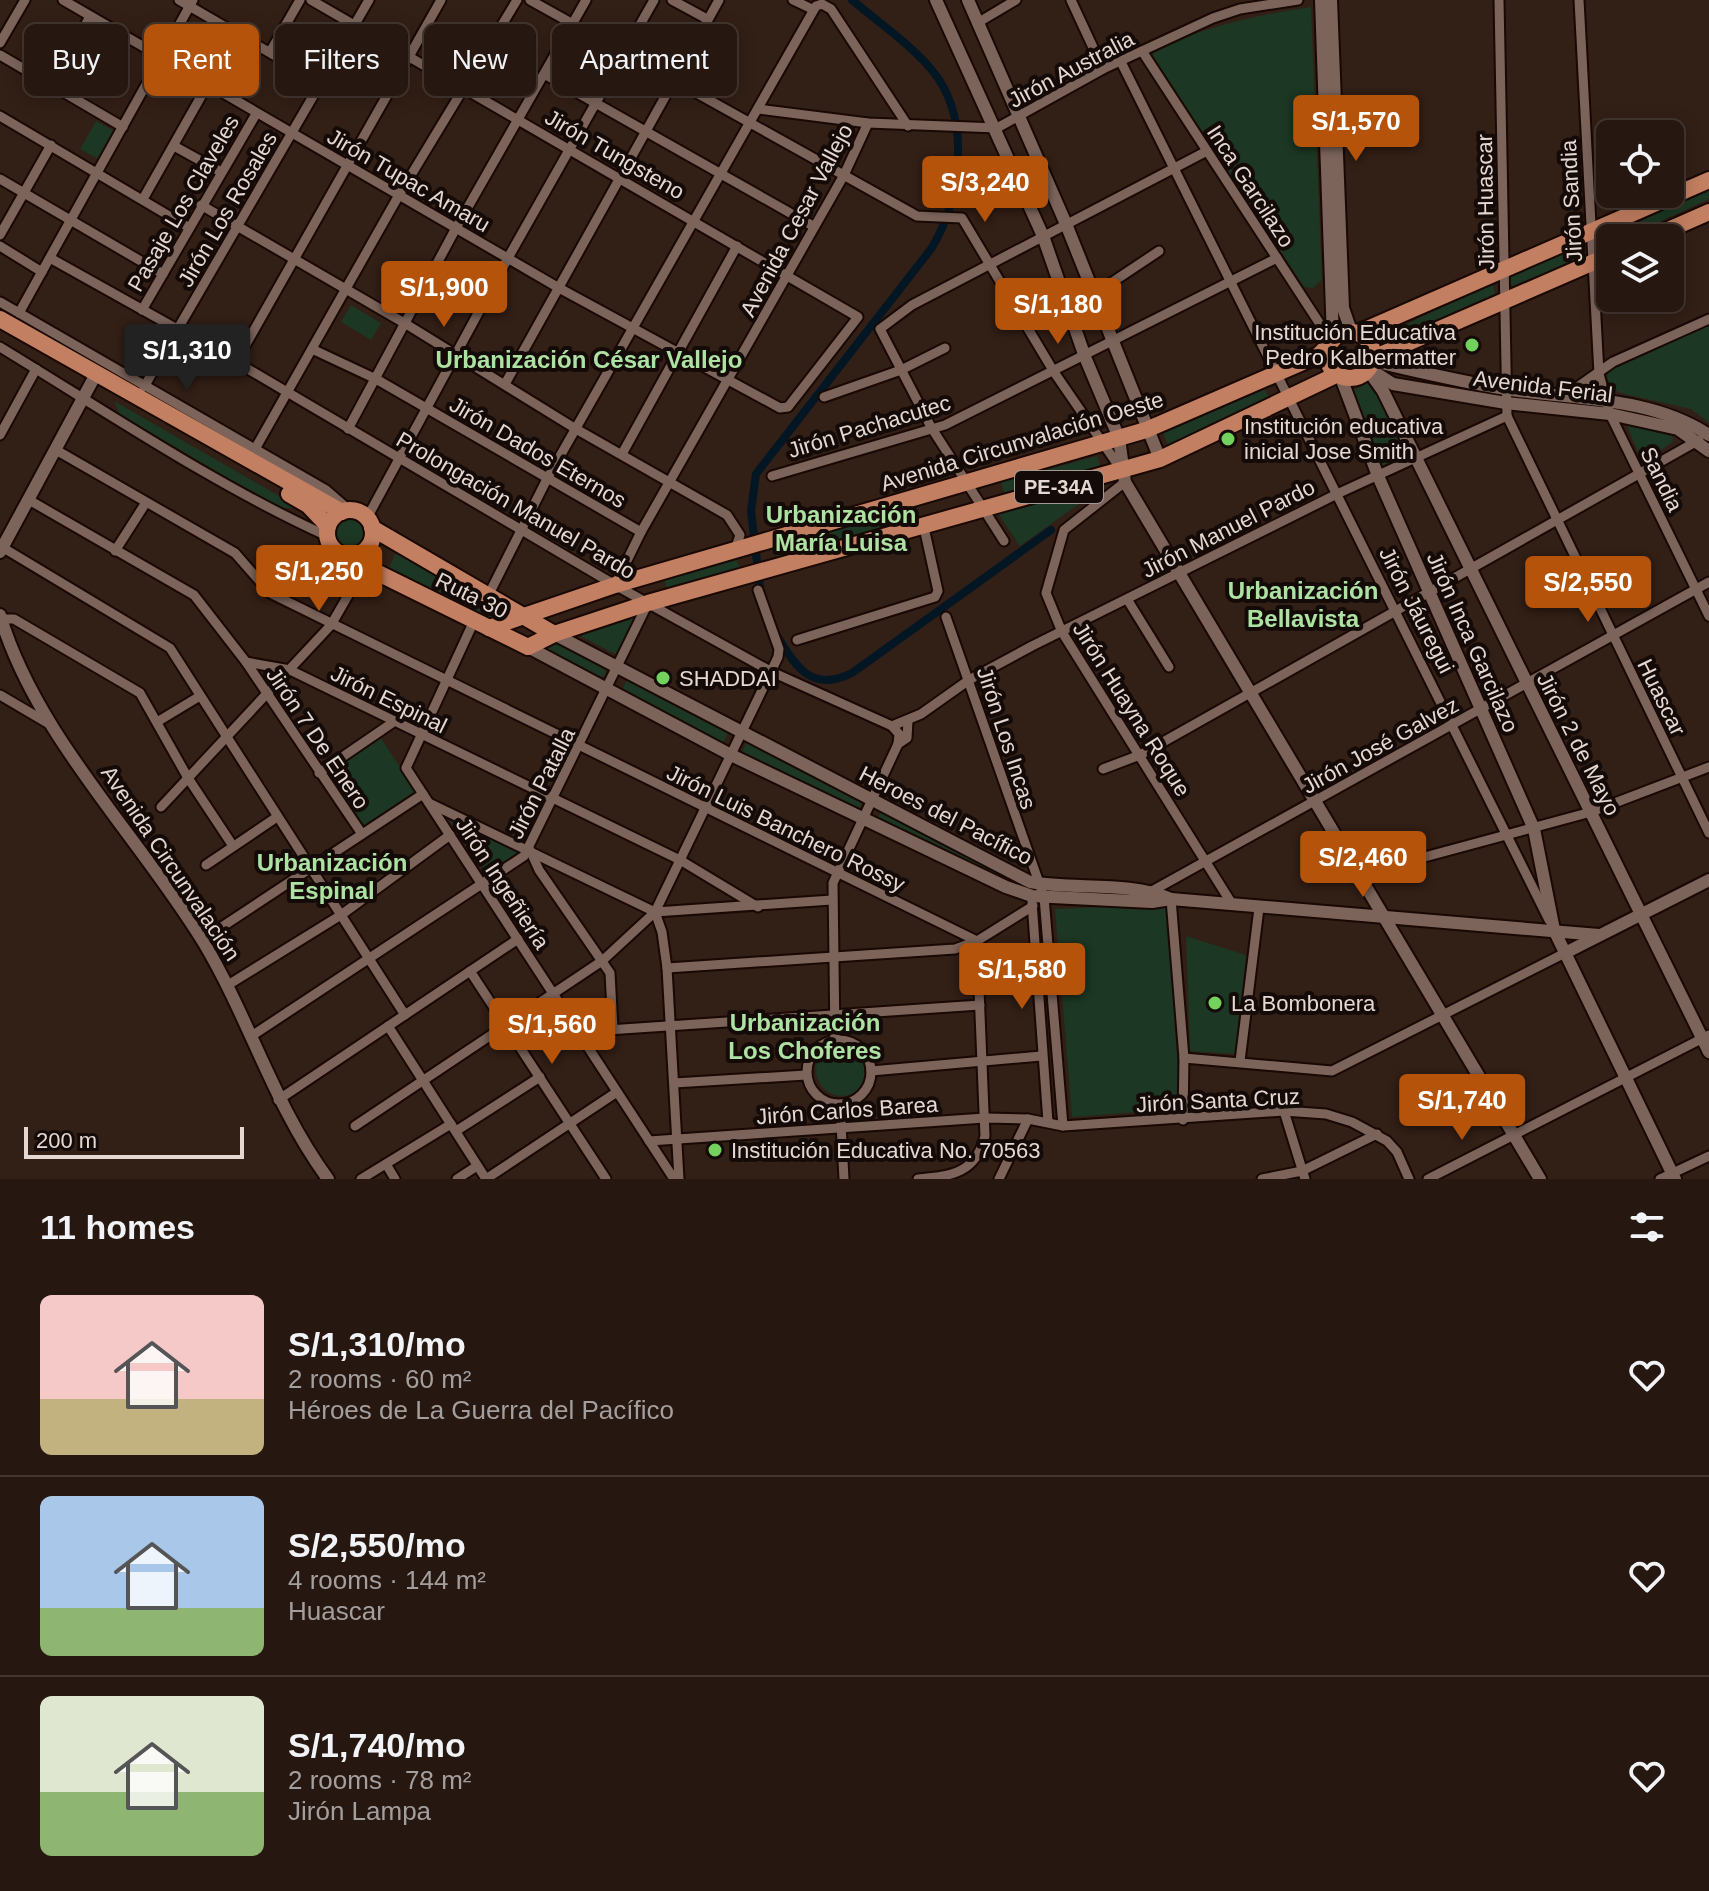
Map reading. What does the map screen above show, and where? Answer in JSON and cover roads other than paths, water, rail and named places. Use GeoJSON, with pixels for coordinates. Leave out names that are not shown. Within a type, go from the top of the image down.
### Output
{"type":"FeatureCollection","features":[{"type":"Feature","properties":{"kind":"highway"},"geometry":{"type":"LineString","coordinates":[[1596,262],[1370,364],[1355,377],[1339,375],[1328,360],[1331,342],[1709,180]]}},
{"type":"Feature","properties":{"kind":"highway"},"geometry":{"type":"LineString","coordinates":[[1682,224],[1709,212]]}},
{"type":"Feature","properties":{"kind":"highway"},"geometry":{"type":"LineString","coordinates":[[0,319],[94,378],[308,505],[328,531],[335,550],[356,556],[371,544],[370,523],[345,511],[94,378],[0,328]]}},
{"type":"Feature","properties":{"kind":"highway"},"geometry":{"type":"LineString","coordinates":[[1354,332],[1370,343],[1370,364]]}},
{"type":"Feature","properties":{"kind":"highway","name":"Avenida Circunvalación Oeste"},"geometry":{"type":"LineString","coordinates":[[482,624],[1146,430],[1319,355],[1331,342]]}},
{"type":"Feature","properties":{"kind":"highway","name":"PE-34A"},"geometry":{"type":"LineString","coordinates":[[528,647],[554,634],[648,603],[981,506],[1124,477],[1339,375]]}},
{"type":"Feature","properties":{"kind":"highway"},"geometry":{"type":"LineString","coordinates":[[328,531],[345,511]]}},
{"type":"Feature","properties":{"kind":"highway","name":"Ruta 30"},"geometry":{"type":"LineString","coordinates":[[370,523],[522,614]]}},
{"type":"Feature","properties":{"kind":"highway","name":"Ruta 30"},"geometry":{"type":"LineString","coordinates":[[356,556],[372,570],[528,647]]}},
{"type":"Feature","properties":{"kind":"highway","name":"Heroes del Pacífico"},"geometry":{"type":"LineString","coordinates":[[522,614],[554,634]]}},
{"type":"Feature","properties":{"kind":"street"},"geometry":{"type":"LineString","coordinates":[[0,43],[24,3],[13,0]]}},
{"type":"Feature","properties":{"kind":"street","name":"Jirón Tupac Amaru"},"geometry":{"type":"LineString","coordinates":[[63,0],[144,47]]}},
{"type":"Feature","properties":{"kind":"street"},"geometry":{"type":"LineString","coordinates":[[179,0],[192,3],[275,55]]}},
{"type":"Feature","properties":{"kind":"street"},"geometry":{"type":"LineString","coordinates":[[270,52],[300,0]]}},
{"type":"Feature","properties":{"kind":"street","name":"Jirón Tungsteno"},"geometry":{"type":"LineString","coordinates":[[311,0],[353,24]]}},
{"type":"Feature","properties":{"kind":"street","name":"Jirón Los Rosales"},"geometry":{"type":"LineString","coordinates":[[356,24],[369,0]]}},
{"type":"Feature","properties":{"kind":"street"},"geometry":{"type":"LineString","coordinates":[[236,362],[441,0]]}},
{"type":"Feature","properties":{"kind":"street"},"geometry":{"type":"LineString","coordinates":[[503,24],[517,0]]}},
{"type":"Feature","properties":{"kind":"street"},"geometry":{"type":"LineString","coordinates":[[530,0],[573,23]]}},
{"type":"Feature","properties":{"kind":"street"},"geometry":{"type":"LineString","coordinates":[[348,429],[456,228],[546,75],[586,0]]}},
{"type":"Feature","properties":{"kind":"street"},"geometry":{"type":"LineString","coordinates":[[640,24],[654,0]]}},
{"type":"Feature","properties":{"kind":"street"},"geometry":{"type":"LineString","coordinates":[[672,0],[707,19]]}},
{"type":"Feature","properties":{"kind":"street"},"geometry":{"type":"LineString","coordinates":[[704,24],[719,0]]}},
{"type":"Feature","properties":{"kind":"street"},"geometry":{"type":"LineString","coordinates":[[793,0],[812,9]]}},
{"type":"Feature","properties":{"kind":"street"},"geometry":{"type":"LineString","coordinates":[[936,0],[997,128],[1043,236],[1085,357],[1119,438],[1124,477]]}},
{"type":"Feature","properties":{"kind":"street"},"geometry":{"type":"LineString","coordinates":[[968,0],[1021,116],[1160,459]]}},
{"type":"Feature","properties":{"kind":"street"},"geometry":{"type":"LineString","coordinates":[[979,22],[1016,0]]}},
{"type":"Feature","properties":{"kind":"street"},"geometry":{"type":"LineString","coordinates":[[1071,0],[1103,69]]}},
{"type":"Feature","properties":{"kind":"street","name":"Jirón Australia"},"geometry":{"type":"LineString","coordinates":[[758,109],[868,123],[997,128],[1120,60],[1240,9],[1298,0]]}},
{"type":"Feature","properties":{"kind":"street"},"geometry":{"type":"LineString","coordinates":[[1321,0],[1343,308],[1354,332]]}},
{"type":"Feature","properties":{"kind":"street"},"geometry":{"type":"LineString","coordinates":[[1331,0],[1331,342]]}},
{"type":"Feature","properties":{"kind":"street","name":"Jirón Huascar"},"geometry":{"type":"LineString","coordinates":[[1499,0],[1506,410]]}},
{"type":"Feature","properties":{"kind":"street","name":"Jirón Sandia"},"geometry":{"type":"LineString","coordinates":[[1579,0],[1599,374],[1605,400]]}},
{"type":"Feature","properties":{"kind":"street"},"geometry":{"type":"LineString","coordinates":[[180,24],[192,3]]}},
{"type":"Feature","properties":{"kind":"street"},"geometry":{"type":"LineString","coordinates":[[489,594],[547,479],[696,222],[812,9],[822,4],[831,9],[908,126]]}},
{"type":"Feature","properties":{"kind":"street"},"geometry":{"type":"LineString","coordinates":[[86,24],[90,16]]}},
{"type":"Feature","properties":{"kind":"street","name":"Inca Garcilazo"},"geometry":{"type":"LineString","coordinates":[[1142,51],[1331,342]]}},
{"type":"Feature","properties":{"kind":"street"},"geometry":{"type":"LineString","coordinates":[[0,55],[24,69]]}},
{"type":"Feature","properties":{"kind":"street","name":"Jirón Tungsteno"},"geometry":{"type":"LineString","coordinates":[[409,56],[424,65]]}},
{"type":"Feature","properties":{"kind":"street","name":"Jirón Jáuregui"},"geometry":{"type":"LineString","coordinates":[[1120,60],[1674,1176]]}},
{"type":"Feature","properties":{"kind":"street"},"geometry":{"type":"LineString","coordinates":[[546,75],[813,226]]}},
{"type":"Feature","properties":{"kind":"street"},"geometry":{"type":"LineString","coordinates":[[19,313],[144,88]]}},
{"type":"Feature","properties":{"kind":"street"},"geometry":{"type":"LineString","coordinates":[[69,96],[123,127]]}},
{"type":"Feature","properties":{"kind":"street"},"geometry":{"type":"LineString","coordinates":[[143,199],[201,96]]}},
{"type":"Feature","properties":{"kind":"street","name":"Jirón Tupac Amaru"},"geometry":{"type":"LineString","coordinates":[[227,96],[559,288],[780,408],[788,407],[858,317]]}},
{"type":"Feature","properties":{"kind":"street","name":"Jirón Los Rosales"},"geometry":{"type":"LineString","coordinates":[[144,387],[314,96]]}},
{"type":"Feature","properties":{"kind":"street"},"geometry":{"type":"LineString","coordinates":[[255,449],[399,195],[462,96]]}},
{"type":"Feature","properties":{"kind":"street","name":"Jirón Tungsteno"},"geometry":{"type":"LineString","coordinates":[[479,96],[858,317]]}},
{"type":"Feature","properties":{"kind":"street"},"geometry":{"type":"LineString","coordinates":[[370,523],[399,457],[599,96]]}},
{"type":"Feature","properties":{"kind":"street"},"geometry":{"type":"LineString","coordinates":[[505,384],[665,96]]}},
{"type":"Feature","properties":{"kind":"street"},"geometry":{"type":"LineString","coordinates":[[703,96],[917,216],[957,216],[990,263],[1054,372],[1124,477],[1382,919],[1540,1179]]}},
{"type":"Feature","properties":{"kind":"street","name":"Pasaje Los Claveles"},"geometry":{"type":"LineString","coordinates":[[142,310],[256,114]]}},
{"type":"Feature","properties":{"kind":"street"},"geometry":{"type":"LineString","coordinates":[[0,116],[188,227]]}},
{"type":"Feature","properties":{"kind":"street","name":"Avenida Cesar Vallejo"},"geometry":{"type":"LineString","coordinates":[[615,585],[641,532],[844,175],[868,123]]}},
{"type":"Feature","properties":{"kind":"street"},"geometry":{"type":"LineString","coordinates":[[0,235],[51,145]]}},
{"type":"Feature","properties":{"kind":"street"},"geometry":{"type":"LineString","coordinates":[[174,146],[221,172]]}},
{"type":"Feature","properties":{"kind":"street"},"geometry":{"type":"LineString","coordinates":[[1004,541],[931,427],[880,334],[882,326],[912,305],[990,263],[1207,151]]}},
{"type":"Feature","properties":{"kind":"street"},"geometry":{"type":"LineString","coordinates":[[0,179],[70,223],[163,274]]}},
{"type":"Feature","properties":{"kind":"street"},"geometry":{"type":"LineString","coordinates":[[201,205],[732,520],[740,535],[739,549]]}},
{"type":"Feature","properties":{"kind":"street"},"geometry":{"type":"LineString","coordinates":[[0,246],[42,272]]}},
{"type":"Feature","properties":{"kind":"street"},"geometry":{"type":"LineString","coordinates":[[622,454],[737,246]]}},
{"type":"Feature","properties":{"kind":"street"},"geometry":{"type":"LineString","coordinates":[[1093,295],[1159,251]]}},
{"type":"Feature","properties":{"kind":"street","name":"Prolongación Manuel Pardo"},"geometry":{"type":"LineString","coordinates":[[50,258],[236,362],[615,585],[772,672],[892,726]]}},
{"type":"Feature","properties":{"kind":"street","name":"Jirón Pachacutec"},"geometry":{"type":"LineString","coordinates":[[772,476],[945,425],[1277,258]]}},
{"type":"Feature","properties":{"kind":"street"},"geometry":{"type":"LineString","coordinates":[[0,302],[326,490],[345,511]]}},
{"type":"Feature","properties":{"kind":"street"},"geometry":{"type":"LineString","coordinates":[[1566,395],[1613,362],[1709,319]]}},
{"type":"Feature","properties":{"kind":"street"},"geometry":{"type":"LineString","coordinates":[[0,347],[278,512],[328,531]]}},
{"type":"Feature","properties":{"kind":"street"},"geometry":{"type":"LineString","coordinates":[[824,397],[901,370],[945,348]]}},
{"type":"Feature","properties":{"kind":"street","name":"Jirón Dados Eternos"},"geometry":{"type":"LineString","coordinates":[[312,349],[376,379],[641,532]]}},
{"type":"Feature","properties":{"kind":"street","name":"Avenida Ferial"},"geometry":{"type":"LineString","coordinates":[[1370,364],[1507,390],[1605,400],[1686,419],[1707,442]]}},
{"type":"Feature","properties":{"kind":"street","name":"Avenida Ferial"},"geometry":{"type":"LineString","coordinates":[[1370,364],[1393,384],[1506,410],[1610,414],[1678,429],[1707,442]]}},
{"type":"Feature","properties":{"kind":"street","name":"Jirón 2 de Mayo"},"geometry":{"type":"LineString","coordinates":[[1370,364],[1526,684],[1706,1036],[1709,1052]]}},
{"type":"Feature","properties":{"kind":"street"},"geometry":{"type":"LineString","coordinates":[[0,435],[36,369]]}},
{"type":"Feature","properties":{"kind":"street","name":"Jirón Inca Garcilazo"},"geometry":{"type":"LineString","coordinates":[[1339,375],[1378,476],[1534,829],[1554,930]]}},
{"type":"Feature","properties":{"kind":"street"},"geometry":{"type":"LineString","coordinates":[[94,378],[1,549],[166,644],[405,1015]]}},
{"type":"Feature","properties":{"kind":"street","name":"Sandia"},"geometry":{"type":"LineString","coordinates":[[1605,400],[1709,616]]}},
{"type":"Feature","properties":{"kind":"street","name":"Jirón Manuel Pardo"},"geometry":{"type":"LineString","coordinates":[[969,680],[1337,494],[1414,459],[1506,410]]}},
{"type":"Feature","properties":{"kind":"street","name":"Huascar"},"geometry":{"type":"LineString","coordinates":[[1506,410],[1612,637],[1709,833]]}},
{"type":"Feature","properties":{"kind":"street"},"geometry":{"type":"LineString","coordinates":[[1103,769],[1140,755],[1556,518],[1707,442]]}},
{"type":"Feature","properties":{"kind":"street"},"geometry":{"type":"LineString","coordinates":[[56,450],[145,504],[235,553],[264,590],[331,625]]}},
{"type":"Feature","properties":{"kind":"street","name":"Jirón Huayna Roque"},"geometry":{"type":"LineString","coordinates":[[1124,477],[1068,523],[1052,562],[1046,593],[1062,632],[1232,904]]}},
{"type":"Feature","properties":{"kind":"street"},"geometry":{"type":"LineString","coordinates":[[29,500],[203,602],[246,662]]}},
{"type":"Feature","properties":{"kind":"street"},"geometry":{"type":"LineString","coordinates":[[115,551],[145,504]]}},
{"type":"Feature","properties":{"kind":"street"},"geometry":{"type":"LineString","coordinates":[[797,640],[937,595],[923,523]]}},
{"type":"Feature","properties":{"kind":"street"},"geometry":{"type":"LineString","coordinates":[[161,807],[331,625],[354,585],[356,556]]}},
{"type":"Feature","properties":{"kind":"street","name":"Jirón José Galvez"},"geometry":{"type":"LineString","coordinates":[[1152,891],[1709,582]]}},
{"type":"Feature","properties":{"kind":"street"},"geometry":{"type":"LineString","coordinates":[[355,1126],[602,961],[655,912],[772,672],[779,649],[758,590]]}},
{"type":"Feature","properties":{"kind":"street"},"geometry":{"type":"LineString","coordinates":[[1127,599],[1169,667]]}},
{"type":"Feature","properties":{"kind":"street","name":"Jirón Patalla"},"geometry":{"type":"LineString","coordinates":[[250,1037],[483,885],[530,850],[648,603]]}},
{"type":"Feature","properties":{"kind":"street"},"geometry":{"type":"LineString","coordinates":[[0,617],[14,619],[137,690],[188,778],[233,846]]}},
{"type":"Feature","properties":{"kind":"street","name":"Avenida Circunvalación"},"geometry":{"type":"LineString","coordinates":[[0,617],[26,677],[54,726],[202,940],[228,985],[278,1100],[328,1179]]}},
{"type":"Feature","properties":{"kind":"street","name":"Jirón Los Incas"},"geometry":{"type":"LineString","coordinates":[[946,617],[1035,889]]}},
{"type":"Feature","properties":{"kind":"street"},"geometry":{"type":"LineString","coordinates":[[421,736],[447,680],[482,624]]}},
{"type":"Feature","properties":{"kind":"street","name":"Jirón Luis Banchero Rossy"},"geometry":{"type":"LineString","coordinates":[[331,625],[977,941]]}},
{"type":"Feature","properties":{"kind":"street","name":"Heroes del Pacífico"},"geometry":{"type":"LineString","coordinates":[[554,634],[1035,889],[1152,891],[1171,899]]}},
{"type":"Feature","properties":{"kind":"street","name":"Heroes del Pacífico"},"geometry":{"type":"LineString","coordinates":[[528,647],[731,755],[865,817],[1035,889],[1152,902],[1171,899]]}},
{"type":"Feature","properties":{"kind":"street","name":"Jirón Espinal"},"geometry":{"type":"LineString","coordinates":[[246,662],[290,670],[392,723],[680,860],[758,907]]}},
{"type":"Feature","properties":{"kind":"street","name":"Jirón 7 De Enero"},"geometry":{"type":"LineString","coordinates":[[246,662],[266,696],[362,834]]}},
{"type":"Feature","properties":{"kind":"street"},"geometry":{"type":"LineString","coordinates":[[835,1040],[832,900],[836,873],[873,803],[898,744],[899,734],[892,726],[908,720],[969,680]]}},
{"type":"Feature","properties":{"kind":"street"},"geometry":{"type":"LineString","coordinates":[[0,695],[54,726]]}},
{"type":"Feature","properties":{"kind":"street"},"geometry":{"type":"LineString","coordinates":[[157,722],[200,696]]}},
{"type":"Feature","properties":{"kind":"street"},"geometry":{"type":"LineString","coordinates":[[898,744],[907,738],[908,720]]}},
{"type":"Feature","properties":{"kind":"street"},"geometry":{"type":"LineString","coordinates":[[319,773],[392,723]]}},
{"type":"Feature","properties":{"kind":"street","name":"Jirón Ingeñiería"},"geometry":{"type":"LineString","coordinates":[[421,736],[406,768],[676,1179]]}},
{"type":"Feature","properties":{"kind":"street"},"geometry":{"type":"LineString","coordinates":[[1358,875],[1591,812],[1709,767]]}},
{"type":"Feature","properties":{"kind":"street"},"geometry":{"type":"LineString","coordinates":[[202,940],[423,794]]}},
{"type":"Feature","properties":{"kind":"street"},"geometry":{"type":"LineString","coordinates":[[429,803],[655,912],[832,900]]}},
{"type":"Feature","properties":{"kind":"street"},"geometry":{"type":"LineString","coordinates":[[206,865],[277,817]]}},
{"type":"Feature","properties":{"kind":"street"},"geometry":{"type":"LineString","coordinates":[[228,985],[341,915],[450,835]]}},
{"type":"Feature","properties":{"kind":"street"},"geometry":{"type":"LineString","coordinates":[[530,850],[539,870],[610,973],[613,1029]]}},
{"type":"Feature","properties":{"kind":"street"},"geometry":{"type":"LineString","coordinates":[[1184,1058],[1332,1071],[1709,880]]}},
{"type":"Feature","properties":{"kind":"street"},"geometry":{"type":"LineString","coordinates":[[667,968],[955,949],[977,941],[1035,889]]}},
{"type":"Feature","properties":{"kind":"street"},"geometry":{"type":"LineString","coordinates":[[1035,889],[1041,1056],[1048,1122]]}},
{"type":"Feature","properties":{"kind":"street"},"geometry":{"type":"LineString","coordinates":[[1035,889],[1063,1126]]}},
{"type":"Feature","properties":{"kind":"street"},"geometry":{"type":"LineString","coordinates":[[1183,1120],[1184,1058],[1171,899],[1599,935]]}},
{"type":"Feature","properties":{"kind":"street"},"geometry":{"type":"LineString","coordinates":[[1240,1061],[1259,908]]}},
{"type":"Feature","properties":{"kind":"street"},"geometry":{"type":"LineString","coordinates":[[655,912],[662,932],[667,968],[677,1140],[676,1179]]}},
{"type":"Feature","properties":{"kind":"street"},"geometry":{"type":"LineString","coordinates":[[278,1100],[518,939]]}},
{"type":"Feature","properties":{"kind":"street"},"geometry":{"type":"LineString","coordinates":[[918,1179],[950,1176],[974,1162],[985,1136],[977,941]]}},
{"type":"Feature","properties":{"kind":"street"},"geometry":{"type":"LineString","coordinates":[[470,971],[606,1179]]}},
{"type":"Feature","properties":{"kind":"street"},"geometry":{"type":"LineString","coordinates":[[578,1032],[980,1005]]}},
{"type":"Feature","properties":{"kind":"street"},"geometry":{"type":"LineString","coordinates":[[388,1026],[486,1179],[617,1092]]}},
{"type":"Feature","properties":{"kind":"street"},"geometry":{"type":"LineString","coordinates":[[1428,1179],[1706,1036]]}},
{"type":"Feature","properties":{"kind":"street"},"geometry":{"type":"LineString","coordinates":[[835,1040],[846,1041],[863,1051],[871,1071],[863,1094],[840,1105],[818,1097],[806,1075],[813,1052],[835,1040]]}},
{"type":"Feature","properties":{"kind":"street"},"geometry":{"type":"LineString","coordinates":[[871,1071],[1041,1056]]}},
{"type":"Feature","properties":{"kind":"street"},"geometry":{"type":"LineString","coordinates":[[674,1083],[806,1075]]}},
{"type":"Feature","properties":{"kind":"street"},"geometry":{"type":"LineString","coordinates":[[361,1179],[540,1077]]}},
{"type":"Feature","properties":{"kind":"street"},"geometry":{"type":"LineString","coordinates":[[840,1105],[844,1179]]}},
{"type":"Feature","properties":{"kind":"street"},"geometry":{"type":"LineString","coordinates":[[1284,1111],[1303,1175]]}},
{"type":"Feature","properties":{"kind":"street","name":"Jirón Santa Cruz"},"geometry":{"type":"LineString","coordinates":[[1048,1122],[1063,1126],[1284,1111],[1326,1114],[1377,1134],[1397,1152],[1409,1179]]}},
{"type":"Feature","properties":{"kind":"street","name":"Jirón Carlos Barea"},"geometry":{"type":"LineString","coordinates":[[649,1141],[985,1118],[1048,1122]]}},
{"type":"Feature","properties":{"kind":"street"},"geometry":{"type":"LineString","coordinates":[[999,1179],[1028,1119]]}},
{"type":"Feature","properties":{"kind":"street"},"geometry":{"type":"LineString","coordinates":[[1286,1179],[1303,1175],[1377,1134]]}},
{"type":"Feature","properties":{"kind":"street"},"geometry":{"type":"LineString","coordinates":[[1660,1179],[1674,1176],[1709,1156]]}},
{"type":"Feature","properties":{"kind":"street"},"geometry":{"type":"LineString","coordinates":[[386,1164],[395,1179]]}},
{"type":"Feature","properties":{"kind":"street"},"geometry":{"type":"LineString","coordinates":[[457,1179],[477,1166]]}},
{"type":"Feature","properties":{"kind":"street"},"geometry":{"type":"LineString","coordinates":[[1262,1179],[1303,1175]]}},
{"type":"Feature","properties":{"kind":"waterway"},"geometry":{"type":"LineString","coordinates":[[761,595],[751,511],[756,474],[931,249],[942,229],[955,183],[957,134],[953,110],[944,88],[913,50],[852,0]]}},
{"type":"Feature","properties":{"kind":"waterway"},"geometry":{"type":"LineString","coordinates":[[778,637],[800,668],[817,679],[839,678],[852,673],[1051,530]]}},
{"type":"Feature","properties":{"kind":"place","name":"Institución Educativa Pedro Kalbermatter"},"geometry":{"type":"Point","coordinates":[1472,345]}},
{"type":"Feature","properties":{"kind":"place","name":"Institución educativa inicial Jose Smith"},"geometry":{"type":"Point","coordinates":[1228,439]}},
{"type":"Feature","properties":{"kind":"place","name":"SHADDAI"},"geometry":{"type":"Point","coordinates":[663,678]}},
{"type":"Feature","properties":{"kind":"place","name":"La Bombonera"},"geometry":{"type":"Point","coordinates":[1215,1003]}},
{"type":"Feature","properties":{"kind":"place","name":"Institución Educativa No. 70563"},"geometry":{"type":"Point","coordinates":[715,1150]}},
{"type":"Feature","properties":{"kind":"district","name":"Urbanización César Vallejo"},"geometry":{"type":"Point","coordinates":[589,360]}},
{"type":"Feature","properties":{"kind":"district","name":"Urbanización María Luisa"},"geometry":{"type":"Point","coordinates":[841,529]}},
{"type":"Feature","properties":{"kind":"district","name":"Urbanización Bellavista"},"geometry":{"type":"Point","coordinates":[1303,605]}},
{"type":"Feature","properties":{"kind":"district","name":"Urbanización Espinal"},"geometry":{"type":"Point","coordinates":[332,877]}},
{"type":"Feature","properties":{"kind":"district","name":"Urbanización Los Choferes"},"geometry":{"type":"Point","coordinates":[805,1037]}}]}
